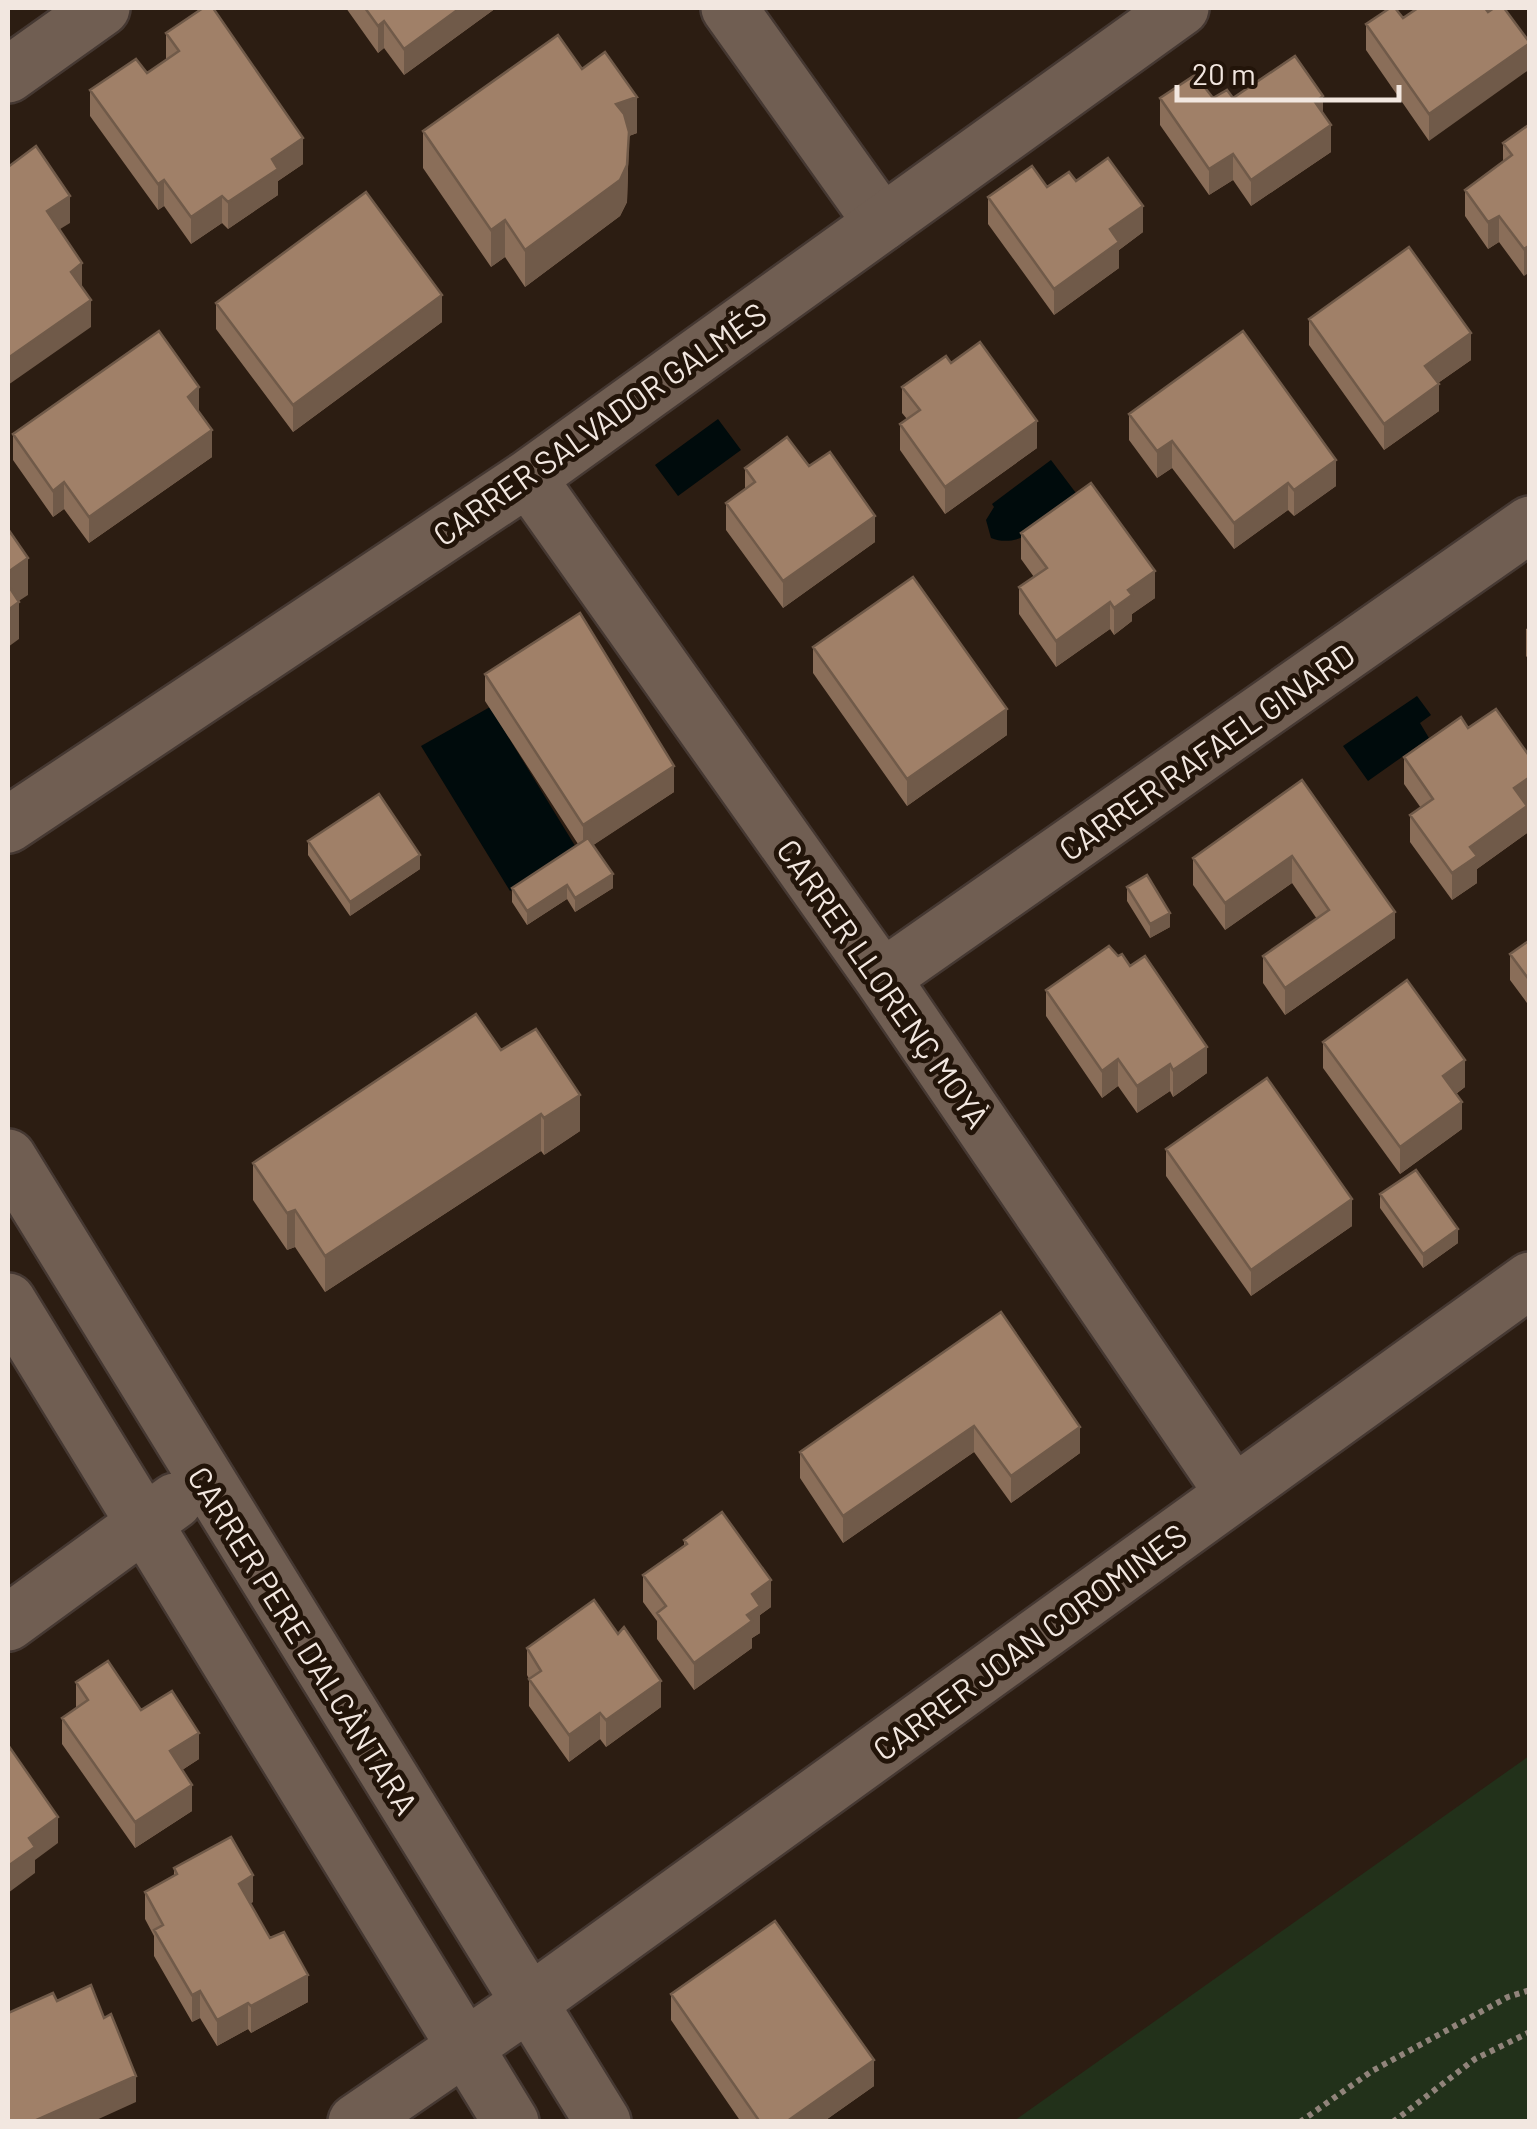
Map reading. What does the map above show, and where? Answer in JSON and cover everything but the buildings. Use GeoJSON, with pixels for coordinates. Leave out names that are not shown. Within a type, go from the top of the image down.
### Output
{"type":"FeatureCollection","features":[{"type":"Feature","properties":{"kind":"street"},"geometry":{"type":"LineString","coordinates":[[8,74],[102,8]]}},
{"type":"Feature","properties":{"kind":"street"},"geometry":{"type":"LineString","coordinates":[[729,8],[882,222]]}},
{"type":"Feature","properties":{"kind":"street","name":"CARRER SALVADOR GALMÉS"},"geometry":{"type":"LineString","coordinates":[[8,825],[528,478],[1181,8]]}},
{"type":"Feature","properties":{"kind":"street","name":"CARRER LLORENÇ MOYÀ"},"geometry":{"type":"LineString","coordinates":[[528,478],[882,978],[1233,1493]]}},
{"type":"Feature","properties":{"kind":"street","name":"CARRER RAFAEL GINARD"},"geometry":{"type":"LineString","coordinates":[[882,978],[1530,524]]}},
{"type":"Feature","properties":{"kind":"street","name":"CARRER PERE D'ALCÀNTARA"},"geometry":{"type":"LineString","coordinates":[[8,1157],[604,2122]]}},
{"type":"Feature","properties":{"kind":"street","name":"CARRER JOAN COROMINES"},"geometry":{"type":"LineString","coordinates":[[356,2122],[529,2003],[1530,1280]]}},
{"type":"Feature","properties":{"kind":"street"},"geometry":{"type":"LineString","coordinates":[[8,1301],[511,2122]]}},
{"type":"Feature","properties":{"kind":"street"},"geometry":{"type":"LineString","coordinates":[[8,1623],[205,1480]]}},
{"type":"Feature","properties":{"kind":"path"},"geometry":{"type":"LineString","coordinates":[[1300,2122],[1372,2071],[1508,1997],[1530,1990]]}},
{"type":"Feature","properties":{"kind":"path"},"geometry":{"type":"LineString","coordinates":[[1393,2122],[1475,2059],[1530,2032]]}},
{"type":"Feature","properties":{"kind":"green space"},"geometry":{"type":"Polygon","coordinates":[[[1529,1756],[1529,2121],[1014,2121],[1529,1756]]]}},
{"type":"Feature","properties":{"kind":"shaded area"},"geometry":{"type":"Polygon","coordinates":[[[718,419],[741,450],[678,496],[655,465],[718,419]]]}},
{"type":"Feature","properties":{"kind":"shaded area"},"geometry":{"type":"Polygon","coordinates":[[[1051,460],[1079,497],[1026,536],[1003,541],[991,538],[986,520],[992,504],[1051,460]]]}},
{"type":"Feature","properties":{"kind":"shaded area"},"geometry":{"type":"Polygon","coordinates":[[[1417,696],[1431,715],[1420,723],[1429,738],[1368,781],[1343,746],[1417,696]]]}},
{"type":"Feature","properties":{"kind":"shaded area"},"geometry":{"type":"Polygon","coordinates":[[[490,707],[577,849],[510,891],[421,746],[490,707]]]}}]}
